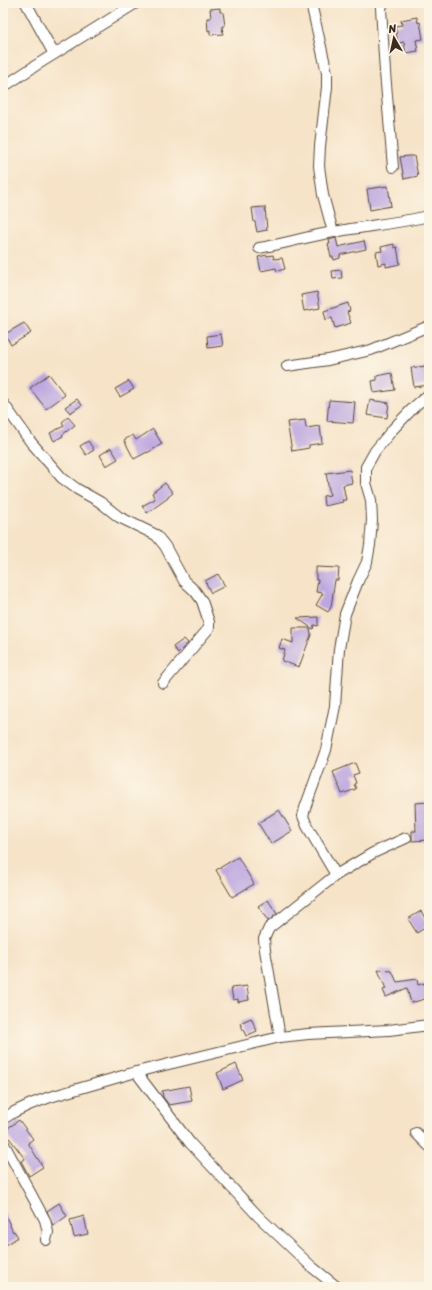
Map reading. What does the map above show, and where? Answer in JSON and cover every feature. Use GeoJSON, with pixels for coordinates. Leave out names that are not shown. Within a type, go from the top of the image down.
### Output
{"type":"FeatureCollection","features":[{"type":"Feature","properties":{"kind":"street"},"geometry":{"type":"LineString","coordinates":[[26,3],[54,54]]}},
{"type":"Feature","properties":{"kind":"street"},"geometry":{"type":"LineString","coordinates":[[3,87],[136,3]]}},
{"type":"Feature","properties":{"kind":"street"},"geometry":{"type":"LineString","coordinates":[[311,3],[327,73],[319,166],[323,195],[333,232]]}},
{"type":"Feature","properties":{"kind":"street"},"geometry":{"type":"LineString","coordinates":[[382,3],[385,72],[393,167]]}},
{"type":"Feature","properties":{"kind":"street"},"geometry":{"type":"LineString","coordinates":[[258,248],[333,232],[429,216]]}},
{"type":"Feature","properties":{"kind":"street"},"geometry":{"type":"LineString","coordinates":[[287,366],[328,360],[371,350],[429,326]]}},
{"type":"Feature","properties":{"kind":"street"},"geometry":{"type":"LineString","coordinates":[[336,875],[307,826],[303,816],[326,750],[335,706],[339,649],[345,614],[367,562],[372,520],[371,500],[366,483],[366,467],[375,451],[393,429],[429,394]]}},
{"type":"Feature","properties":{"kind":"street"},"geometry":{"type":"LineString","coordinates":[[3,404],[30,441],[62,478],[77,489],[100,502],[119,517],[156,535],[165,546],[184,581],[202,601],[209,622],[209,628],[163,683]]}},
{"type":"Feature","properties":{"kind":"street"},"geometry":{"type":"LineString","coordinates":[[280,1037],[264,939],[269,928],[336,875],[373,853],[406,838]]}},
{"type":"Feature","properties":{"kind":"street"},"geometry":{"type":"LineString","coordinates":[[3,1119],[14,1112],[37,1102],[136,1072],[280,1037],[389,1030],[429,1025]]}},
{"type":"Feature","properties":{"kind":"street"},"geometry":{"type":"LineString","coordinates":[[136,1072],[190,1143],[259,1217],[312,1267],[337,1287]]}},
{"type":"Feature","properties":{"kind":"street"},"geometry":{"type":"LineString","coordinates":[[416,1133],[429,1146]]}},
{"type":"Feature","properties":{"kind":"street"},"geometry":{"type":"LineString","coordinates":[[3,1142],[45,1220],[48,1232],[46,1240]]}},
{"type":"Feature","properties":{"kind":"building"},"geometry":{"type":"Polygon","coordinates":[[[220,8],[220,12],[223,12],[225,26],[222,26],[223,34],[210,35],[210,30],[208,31],[207,18],[211,18],[210,9],[220,8]]]}},
{"type":"Feature","properties":{"kind":"building"},"geometry":{"type":"Polygon","coordinates":[[[417,17],[418,23],[420,22],[423,39],[416,40],[418,51],[406,53],[404,42],[398,43],[395,26],[402,25],[401,20],[417,17]]]}},
{"type":"Feature","properties":{"kind":"building"},"geometry":{"type":"Polygon","coordinates":[[[414,156],[418,176],[404,179],[400,157],[414,156]]]}},
{"type":"Feature","properties":{"kind":"building"},"geometry":{"type":"Polygon","coordinates":[[[388,186],[391,206],[370,210],[367,189],[388,186]]]}},
{"type":"Feature","properties":{"kind":"building"},"geometry":{"type":"Polygon","coordinates":[[[265,207],[267,230],[257,232],[252,208],[265,207]]]}},
{"type":"Feature","properties":{"kind":"building"},"geometry":{"type":"Polygon","coordinates":[[[336,238],[338,247],[364,241],[366,249],[340,255],[340,258],[334,260],[333,257],[331,257],[328,244],[330,244],[329,240],[336,238]]]}},
{"type":"Feature","properties":{"kind":"building"},"geometry":{"type":"Polygon","coordinates":[[[394,244],[394,248],[397,247],[400,264],[386,267],[386,263],[378,265],[376,252],[382,251],[381,247],[394,244]]]}},
{"type":"Feature","properties":{"kind":"building"},"geometry":{"type":"Polygon","coordinates":[[[273,255],[274,259],[282,258],[285,269],[277,271],[276,268],[261,271],[258,257],[273,255]]]}},
{"type":"Feature","properties":{"kind":"building"},"geometry":{"type":"Polygon","coordinates":[[[341,270],[342,278],[333,279],[332,271],[341,270]]]}},
{"type":"Feature","properties":{"kind":"building"},"geometry":{"type":"Polygon","coordinates":[[[317,292],[320,308],[304,311],[301,295],[317,292]]]}},
{"type":"Feature","properties":{"kind":"building"},"geometry":{"type":"Polygon","coordinates":[[[348,303],[350,311],[347,312],[351,323],[335,328],[332,318],[326,320],[324,311],[348,303]]]}},
{"type":"Feature","properties":{"kind":"building"},"geometry":{"type":"Polygon","coordinates":[[[24,323],[31,333],[11,345],[5,334],[24,323]]]}},
{"type":"Feature","properties":{"kind":"building"},"geometry":{"type":"Polygon","coordinates":[[[221,334],[223,346],[208,348],[207,336],[221,334]]]}},
{"type":"Feature","properties":{"kind":"building"},"geometry":{"type":"Polygon","coordinates":[[[426,366],[427,370],[429,370],[429,385],[414,387],[411,368],[426,366]]]}},
{"type":"Feature","properties":{"kind":"building"},"geometry":{"type":"Polygon","coordinates":[[[392,373],[395,390],[374,393],[372,381],[377,380],[377,376],[392,373]]]}},
{"type":"Feature","properties":{"kind":"building"},"geometry":{"type":"Polygon","coordinates":[[[49,374],[65,395],[46,409],[30,388],[49,374]]]}},
{"type":"Feature","properties":{"kind":"building"},"geometry":{"type":"Polygon","coordinates":[[[129,381],[134,389],[120,397],[115,389],[129,381]]]}},
{"type":"Feature","properties":{"kind":"building"},"geometry":{"type":"Polygon","coordinates":[[[77,399],[82,405],[70,413],[65,407],[77,399]]]}},
{"type":"Feature","properties":{"kind":"building"},"geometry":{"type":"Polygon","coordinates":[[[329,400],[355,402],[353,423],[327,421],[329,400]]]}},
{"type":"Feature","properties":{"kind":"building"},"geometry":{"type":"Polygon","coordinates":[[[370,400],[389,403],[387,418],[367,415],[370,400]]]}},
{"type":"Feature","properties":{"kind":"building"},"geometry":{"type":"Polygon","coordinates":[[[68,417],[75,425],[62,435],[63,436],[54,441],[50,433],[64,426],[62,422],[68,417]]]}},
{"type":"Feature","properties":{"kind":"building"},"geometry":{"type":"Polygon","coordinates":[[[305,420],[306,428],[320,426],[322,443],[309,445],[309,448],[292,451],[287,422],[305,420]]]}},
{"type":"Feature","properties":{"kind":"building"},"geometry":{"type":"Polygon","coordinates":[[[153,429],[162,444],[134,459],[124,440],[133,435],[136,440],[153,429]]]}},
{"type":"Feature","properties":{"kind":"building"},"geometry":{"type":"Polygon","coordinates":[[[88,441],[94,450],[86,455],[80,446],[88,441]]]}},
{"type":"Feature","properties":{"kind":"building"},"geometry":{"type":"Polygon","coordinates":[[[111,448],[118,459],[106,466],[100,455],[111,448]]]}},
{"type":"Feature","properties":{"kind":"building"},"geometry":{"type":"Polygon","coordinates":[[[350,470],[352,483],[343,485],[346,500],[324,506],[323,496],[330,495],[326,473],[350,470]]]}},
{"type":"Feature","properties":{"kind":"building"},"geometry":{"type":"Polygon","coordinates":[[[165,483],[173,493],[147,513],[142,506],[155,499],[152,493],[165,483]]]}},
{"type":"Feature","properties":{"kind":"building"},"geometry":{"type":"Polygon","coordinates":[[[316,567],[339,568],[338,580],[335,580],[331,607],[328,612],[316,605],[323,593],[316,592],[318,580],[316,580],[316,567]]]}},
{"type":"Feature","properties":{"kind":"building"},"geometry":{"type":"Polygon","coordinates":[[[218,574],[225,586],[211,593],[205,581],[218,574]]]}},
{"type":"Feature","properties":{"kind":"building"},"geometry":{"type":"Polygon","coordinates":[[[318,617],[318,626],[314,625],[313,629],[297,618],[318,617]]]}},
{"type":"Feature","properties":{"kind":"building"},"geometry":{"type":"Polygon","coordinates":[[[293,628],[310,628],[311,635],[299,667],[282,661],[285,650],[279,648],[282,639],[293,643],[293,628]]]}},
{"type":"Feature","properties":{"kind":"building"},"geometry":{"type":"Polygon","coordinates":[[[184,639],[188,643],[178,653],[173,647],[184,639]]]}},
{"type":"Feature","properties":{"kind":"building"},"geometry":{"type":"Polygon","coordinates":[[[355,763],[359,773],[353,775],[356,783],[354,784],[356,789],[342,794],[333,772],[355,763]]]}},
{"type":"Feature","properties":{"kind":"building"},"geometry":{"type":"Polygon","coordinates":[[[429,802],[429,840],[412,841],[412,831],[416,831],[415,803],[429,802]]]}},
{"type":"Feature","properties":{"kind":"building"},"geometry":{"type":"Polygon","coordinates":[[[279,810],[292,831],[271,844],[258,823],[279,810]]]}},
{"type":"Feature","properties":{"kind":"building"},"geometry":{"type":"Polygon","coordinates":[[[238,857],[254,884],[232,897],[216,870],[238,857]]]}},
{"type":"Feature","properties":{"kind":"building"},"geometry":{"type":"Polygon","coordinates":[[[268,900],[277,914],[268,921],[258,906],[268,900]]]}},
{"type":"Feature","properties":{"kind":"building"},"geometry":{"type":"Polygon","coordinates":[[[421,911],[429,925],[417,933],[408,919],[421,911]]]}},
{"type":"Feature","properties":{"kind":"building"},"geometry":{"type":"Polygon","coordinates":[[[378,970],[392,971],[397,982],[417,979],[418,985],[424,983],[428,998],[411,1003],[407,988],[386,997],[383,990],[386,989],[378,970]]]}},
{"type":"Feature","properties":{"kind":"building"},"geometry":{"type":"Polygon","coordinates":[[[247,986],[249,1000],[238,1002],[238,999],[233,1000],[231,988],[247,986]]]}},
{"type":"Feature","properties":{"kind":"building"},"geometry":{"type":"Polygon","coordinates":[[[251,1018],[257,1031],[246,1036],[240,1023],[251,1018]]]}},
{"type":"Feature","properties":{"kind":"building"},"geometry":{"type":"Polygon","coordinates":[[[236,1064],[243,1080],[223,1089],[217,1073],[236,1064]]]}},
{"type":"Feature","properties":{"kind":"building"},"geometry":{"type":"Polygon","coordinates":[[[189,1086],[192,1101],[169,1105],[163,1097],[162,1091],[189,1086]]]}},
{"type":"Feature","properties":{"kind":"building"},"geometry":{"type":"Polygon","coordinates":[[[19,1120],[33,1139],[28,1143],[43,1167],[29,1176],[21,1161],[25,1159],[4,1131],[19,1120]]]}},
{"type":"Feature","properties":{"kind":"building"},"geometry":{"type":"Polygon","coordinates":[[[59,1203],[67,1216],[53,1226],[47,1211],[59,1203]]]}},
{"type":"Feature","properties":{"kind":"building"},"geometry":{"type":"Polygon","coordinates":[[[3,1210],[13,1232],[14,1231],[18,1237],[3,1247],[3,1210]]]}},
{"type":"Feature","properties":{"kind":"building"},"geometry":{"type":"Polygon","coordinates":[[[84,1216],[88,1234],[74,1237],[70,1220],[84,1216]]]}}]}
